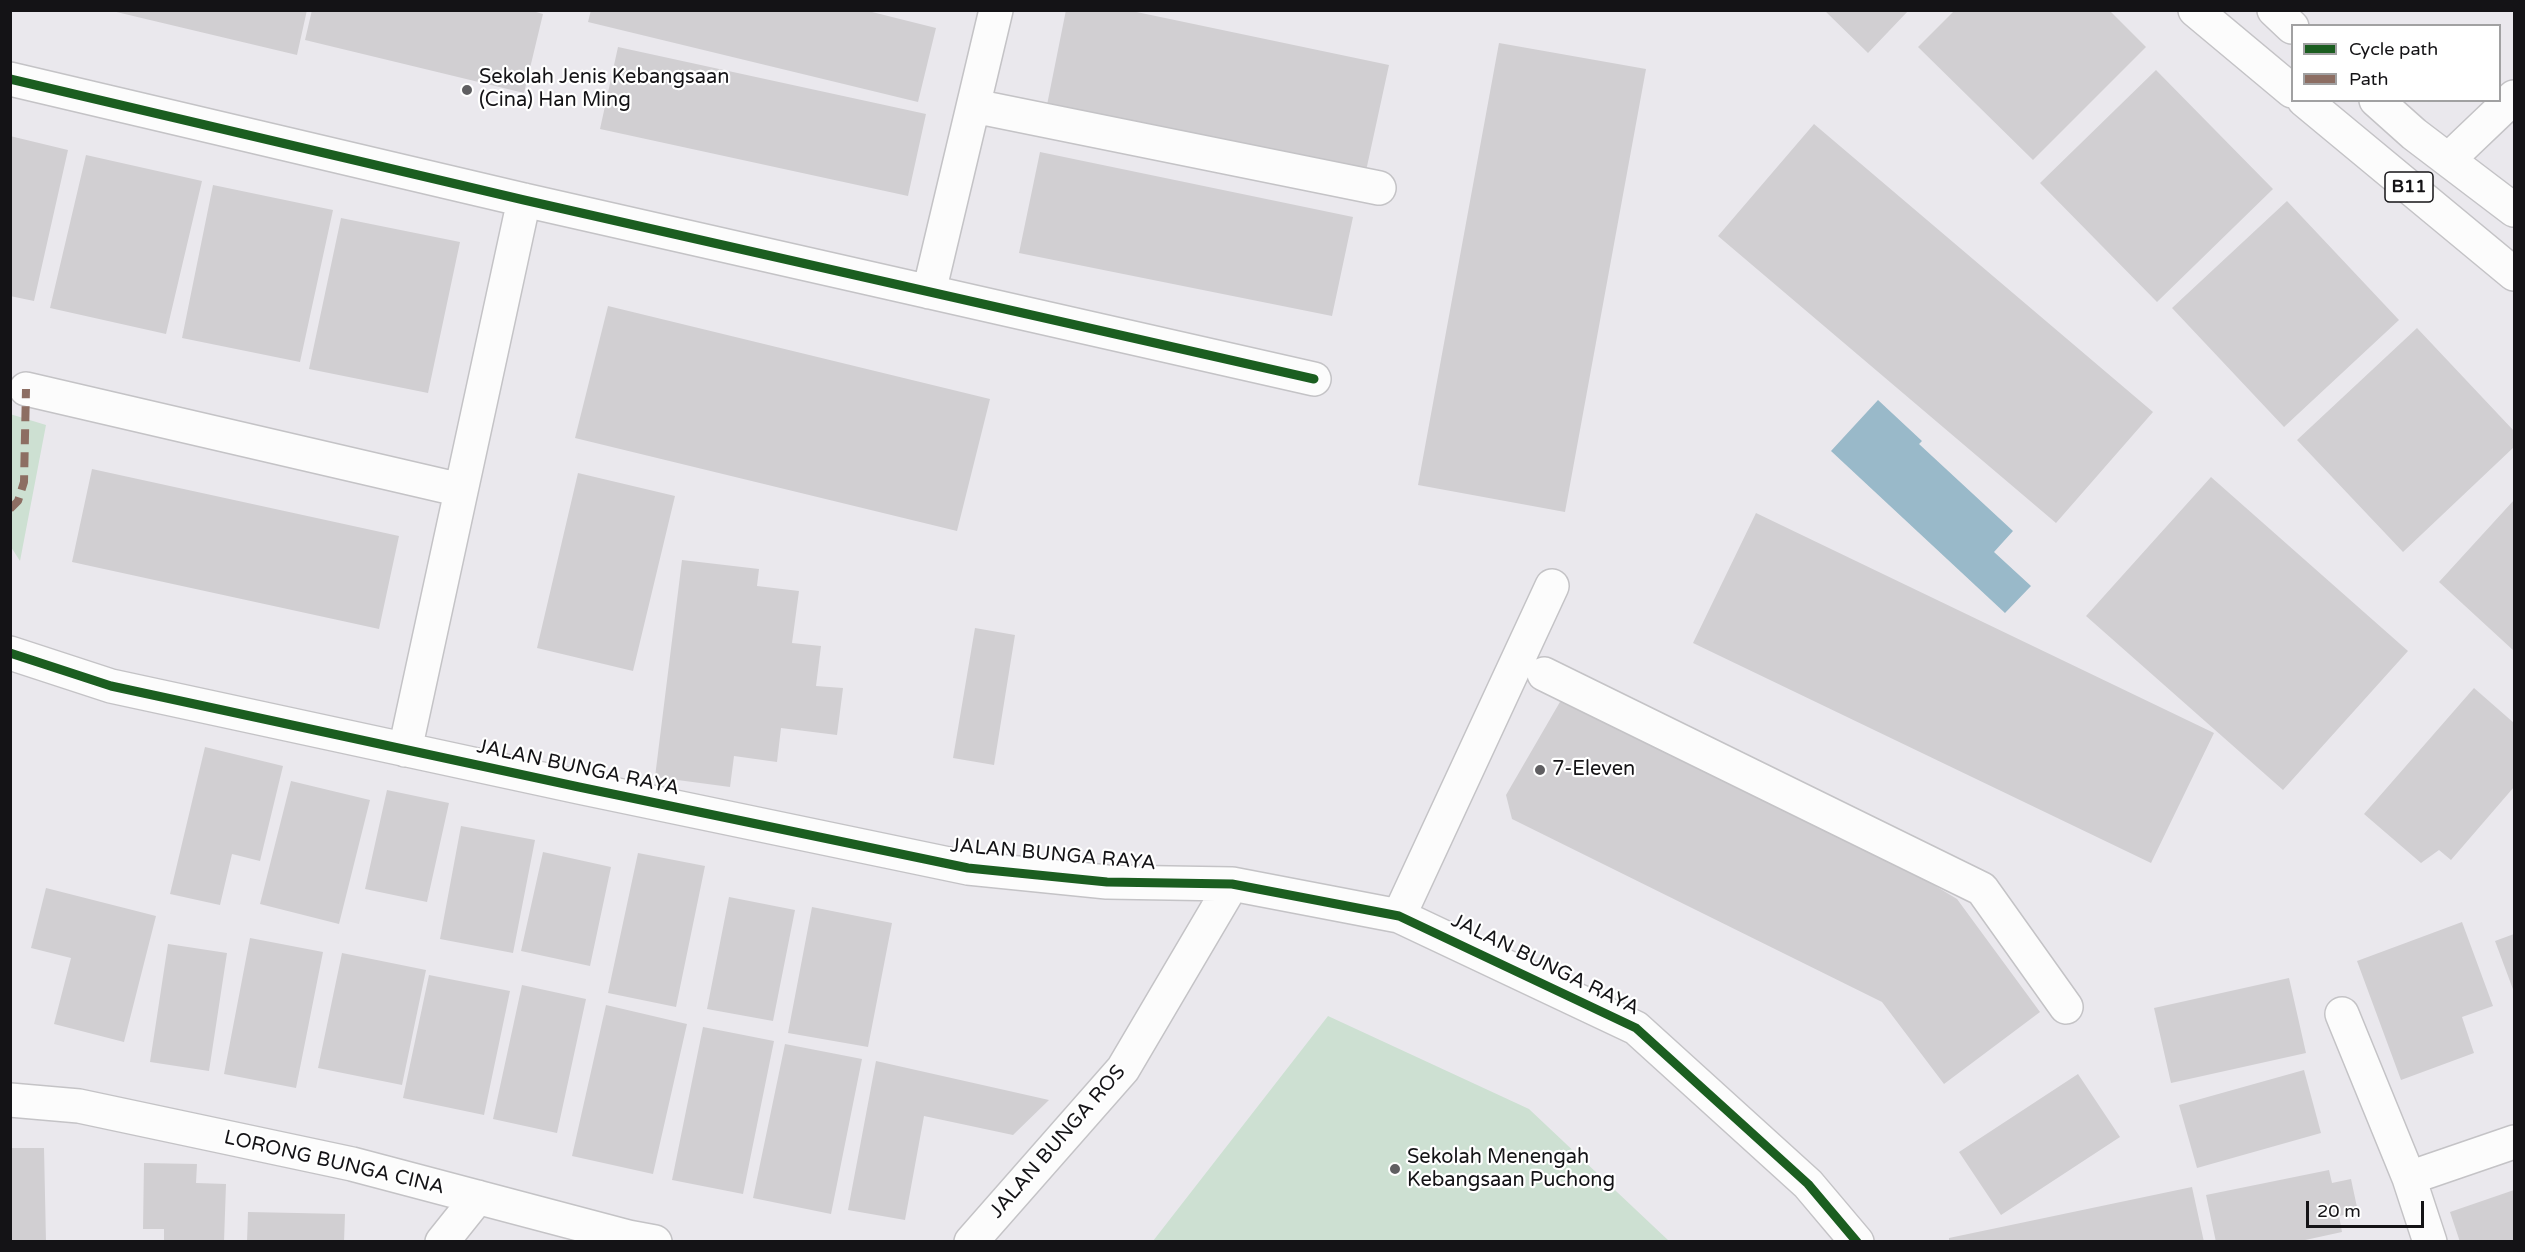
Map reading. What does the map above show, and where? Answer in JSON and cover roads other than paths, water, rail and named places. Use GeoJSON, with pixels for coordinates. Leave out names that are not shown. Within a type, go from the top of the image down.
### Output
{"type":"FeatureCollection","features":[{"type":"Feature","properties":{"kind":"street"},"geometry":{"type":"LineString","coordinates":[[929,292],[996,10]]}},
{"type":"Feature","properties":{"kind":"street"},"geometry":{"type":"LineString","coordinates":[[2195,10],[2291,90]]}},
{"type":"Feature","properties":{"kind":"street"},"geometry":{"type":"LineString","coordinates":[[2274,10],[2291,26]]}},
{"type":"Feature","properties":{"kind":"street"},"geometry":{"type":"LineString","coordinates":[[10,79],[524,200],[1314,378]]}},
{"type":"Feature","properties":{"kind":"street"},"geometry":{"type":"LineString","coordinates":[[2449,159],[2514,97]]}},
{"type":"Feature","properties":{"kind":"street","name":"B11"},"geometry":{"type":"LineString","coordinates":[[2306,102],[2514,274]]}},
{"type":"Feature","properties":{"kind":"street","name":"B11"},"geometry":{"type":"LineString","coordinates":[[2378,102],[2414,134],[2514,210]]}},
{"type":"Feature","properties":{"kind":"street"},"geometry":{"type":"LineString","coordinates":[[974,106],[1379,188]]}},
{"type":"Feature","properties":{"kind":"street"},"geometry":{"type":"LineString","coordinates":[[405,750],[524,200]]}},
{"type":"Feature","properties":{"kind":"street"},"geometry":{"type":"LineString","coordinates":[[26,389],[461,490]]}},
{"type":"Feature","properties":{"kind":"street"},"geometry":{"type":"LineString","coordinates":[[1399,916],[1552,586]]}},
{"type":"Feature","properties":{"kind":"street","name":"JALAN BUNGA RAYA"},"geometry":{"type":"LineString","coordinates":[[10,652],[111,686],[968,868],[1107,882],[1232,884],[1399,916],[1636,1028],[1808,1184],[1857,1242]]}},
{"type":"Feature","properties":{"kind":"street"},"geometry":{"type":"LineString","coordinates":[[1544,674],[1982,889],[2066,1007]]}},
{"type":"Feature","properties":{"kind":"street","name":"JALAN BUNGA ROS"},"geometry":{"type":"LineString","coordinates":[[971,1242],[1123,1070],[1232,884]]}},
{"type":"Feature","properties":{"kind":"street"},"geometry":{"type":"LineString","coordinates":[[2342,1014],[2409,1178],[2430,1242]]}},
{"type":"Feature","properties":{"kind":"street","name":"LORONG BUNGA CINA"},"geometry":{"type":"LineString","coordinates":[[10,1100],[79,1106],[352,1164],[655,1242]]}},
{"type":"Feature","properties":{"kind":"street"},"geometry":{"type":"LineString","coordinates":[[2409,1178],[2514,1142]]}},
{"type":"Feature","properties":{"kind":"street"},"geometry":{"type":"LineString","coordinates":[[442,1242],[478,1197]]}},
{"type":"Feature","properties":{"kind":"water"},"geometry":{"type":"Polygon","coordinates":[[[1878,400],[1922,441],[1919,444],[2013,531],[1994,552],[2031,586],[2005,613],[1831,451],[1878,400]]]}},
{"type":"Feature","properties":{"kind":"place","name":"Sekolah Jenis Kebangsaan (Cina) Han Ming"},"geometry":{"type":"Point","coordinates":[467,90]}},
{"type":"Feature","properties":{"kind":"place","name":"7-Eleven"},"geometry":{"type":"Point","coordinates":[1540,770]}},
{"type":"Feature","properties":{"kind":"place","name":"Sekolah Menengah Kebangsaan Puchong"},"geometry":{"type":"Point","coordinates":[1395,1169]}}]}
